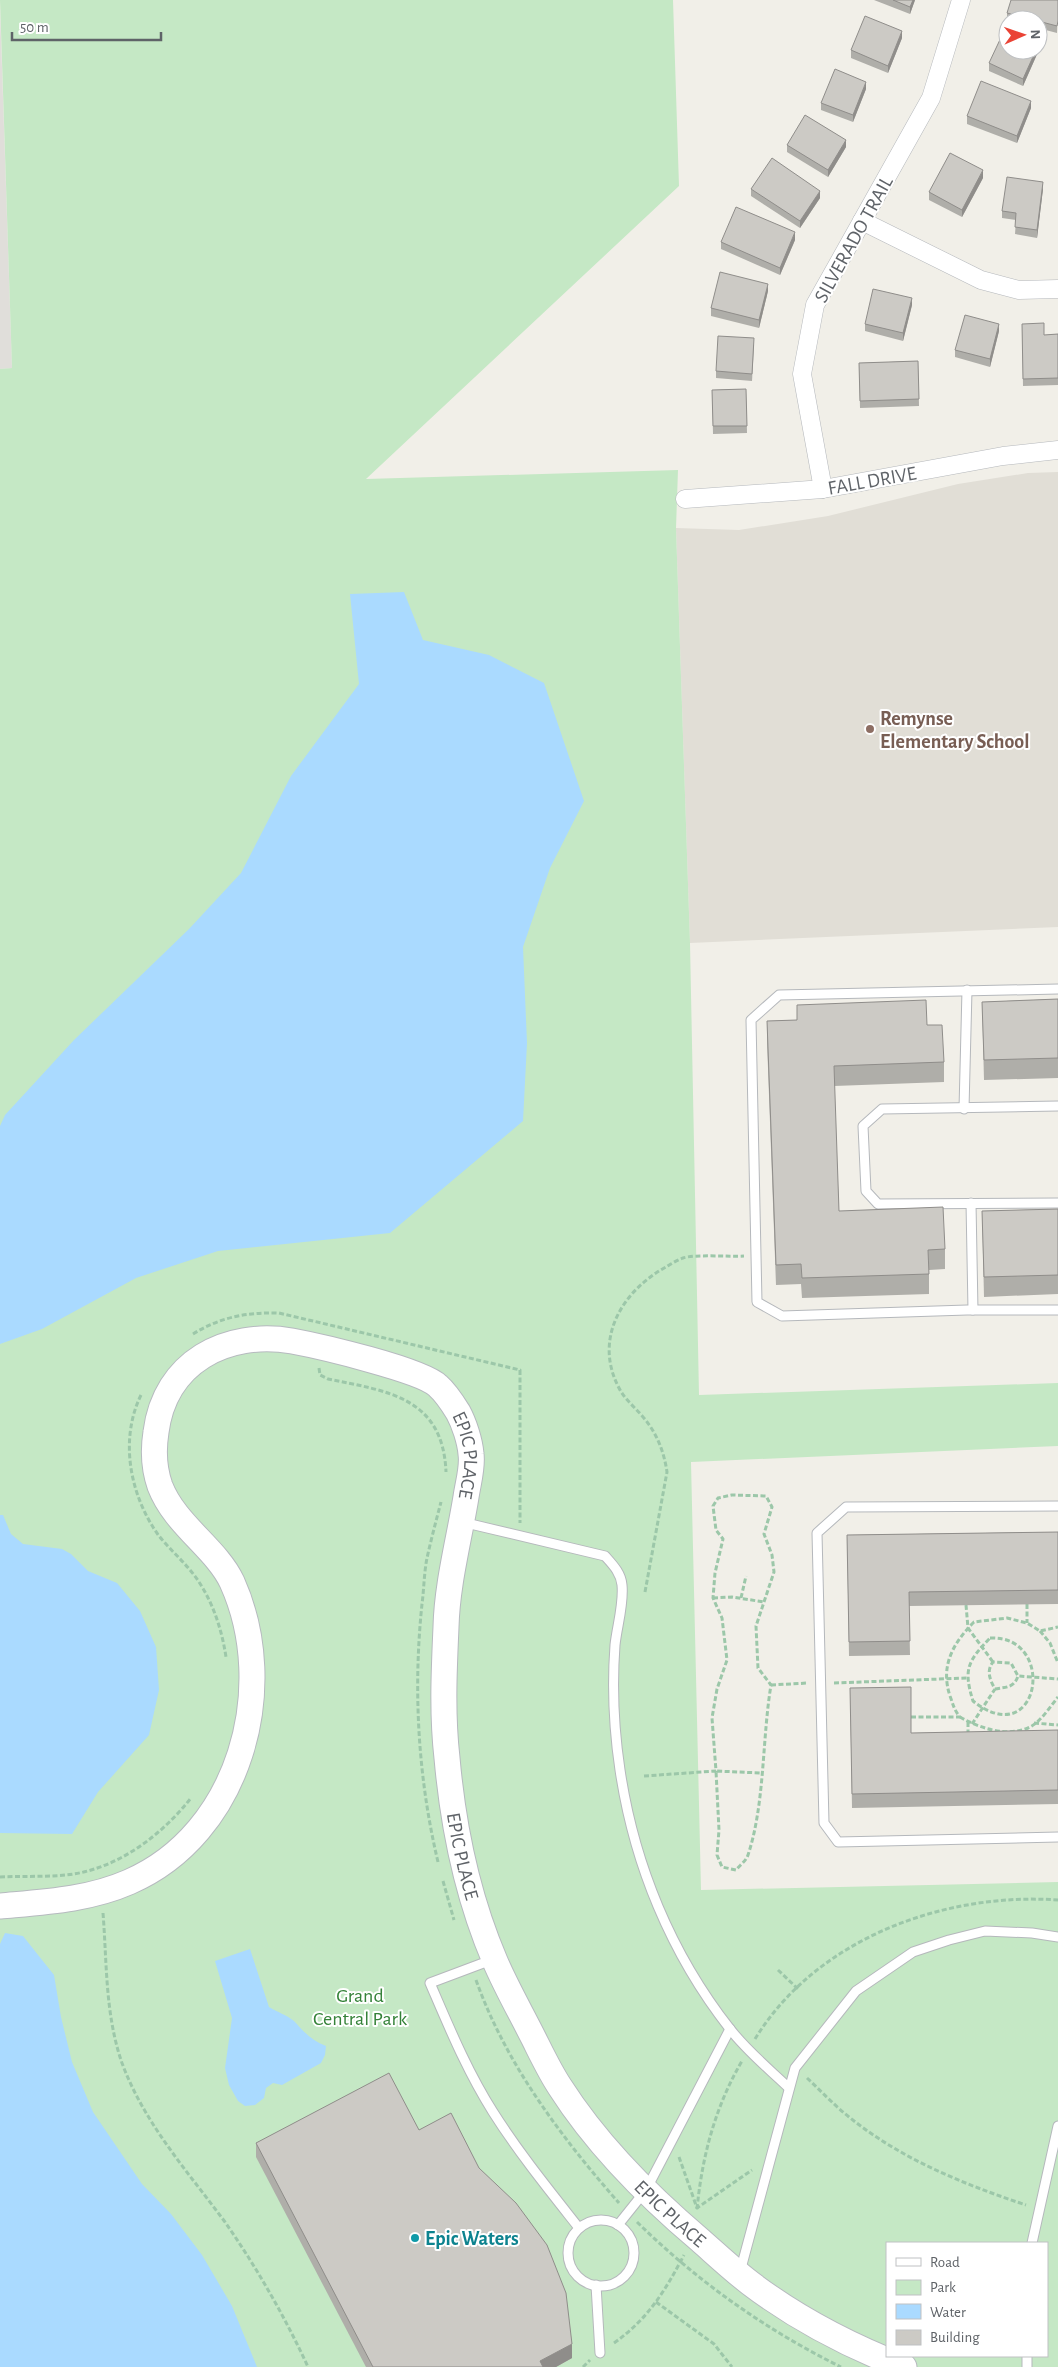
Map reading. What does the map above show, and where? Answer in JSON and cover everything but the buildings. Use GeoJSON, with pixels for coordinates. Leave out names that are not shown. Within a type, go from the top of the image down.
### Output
{"type":"FeatureCollection","features":[{"type":"Feature","properties":{"kind":"street","name":"SILVERADO TRAIL"},"geometry":{"type":"LineString","coordinates":[[823,489],[802,374],[815,305],[931,98],[961,0]]}},
{"type":"Feature","properties":{"kind":"street"},"geometry":{"type":"LineString","coordinates":[[862,221],[981,280],[1019,290],[1058,289]]}},
{"type":"Feature","properties":{"kind":"street","name":"FALL DRIVE"},"geometry":{"type":"LineString","coordinates":[[685,499],[823,489],[1003,456],[1058,450]]}},
{"type":"Feature","properties":{"kind":"street","name":"EPIC PLACE"},"geometry":{"type":"LineString","coordinates":[[0,1906],[76,1898],[95,1880],[128,1882],[164,1862],[193,1836],[211,1814],[234,1771],[248,1730],[253,1680],[248,1627],[230,1577],[169,1505],[158,1482],[154,1460],[154,1442],[158,1417],[175,1381],[202,1355],[230,1343],[249,1339],[270,1338],[400,1368],[436,1382],[460,1416],[472,1455],[446,1614],[443,1704],[447,1761],[483,1963],[559,2086],[613,2156],[646,2190],[739,2274],[798,2314],[852,2344],[904,2367]]}},
{"type":"Feature","properties":{"kind":"lane"},"geometry":{"type":"LineString","coordinates":[[1058,989],[779,995],[751,1020],[757,1302],[782,1316],[973,1310],[1058,1310]]}},
{"type":"Feature","properties":{"kind":"lane"},"geometry":{"type":"LineString","coordinates":[[964,1109],[968,990]]}},
{"type":"Feature","properties":{"kind":"lane"},"geometry":{"type":"LineString","coordinates":[[1058,1106],[882,1109],[863,1126],[866,1191],[878,1204],[1058,1203]]}},
{"type":"Feature","properties":{"kind":"lane"},"geometry":{"type":"LineString","coordinates":[[971,1203],[973,1310]]}},
{"type":"Feature","properties":{"kind":"lane"},"geometry":{"type":"LineString","coordinates":[[1058,1506],[846,1507],[817,1533],[824,1823],[838,1842],[1058,1837]]}},
{"type":"Feature","properties":{"kind":"lane"},"geometry":{"type":"LineString","coordinates":[[462,1522],[606,1556],[618,1569],[622,1585],[615,1647],[615,1713],[620,1769],[628,1816],[639,1858],[657,1908],[693,1974],[730,2029],[789,2088]]}},
{"type":"Feature","properties":{"kind":"lane"},"geometry":{"type":"LineString","coordinates":[[739,2274],[796,2068],[856,1992],[913,1952],[949,1940],[985,1932],[1032,1933],[1058,1938]]}},
{"type":"Feature","properties":{"kind":"lane"},"geometry":{"type":"LineString","coordinates":[[483,1963],[430,1983],[456,2044],[493,2112],[536,2174],[579,2228]]}},
{"type":"Feature","properties":{"kind":"lane"},"geometry":{"type":"LineString","coordinates":[[618,2225],[646,2190],[730,2029]]}},
{"type":"Feature","properties":{"kind":"lane"},"geometry":{"type":"LineString","coordinates":[[1032,2242],[1058,2126]]}},
{"type":"Feature","properties":{"kind":"lane"},"geometry":{"type":"LineString","coordinates":[[602,2220],[618,2225],[626,2231],[632,2244],[633,2259],[630,2269],[615,2282],[596,2285],[580,2277],[570,2262],[570,2244],[579,2228],[586,2223],[602,2220]]}},
{"type":"Feature","properties":{"kind":"lane"},"geometry":{"type":"LineString","coordinates":[[596,2285],[600,2353]]}},
{"type":"Feature","properties":{"kind":"path"},"geometry":{"type":"LineString","coordinates":[[645,1592],[667,1472],[665,1456],[651,1426],[628,1402],[613,1374],[610,1359],[612,1329],[616,1315],[631,1293],[647,1279],[684,1258],[756,1256]]}},
{"type":"Feature","properties":{"kind":"path"},"geometry":{"type":"LineString","coordinates":[[329,1324],[318,1367],[320,1375],[400,1396],[422,1411],[438,1432],[443,1445],[446,1478]]}},
{"type":"Feature","properties":{"kind":"path"},"geometry":{"type":"LineString","coordinates":[[520,1370],[520,1536]]}},
{"type":"Feature","properties":{"kind":"path"},"geometry":{"type":"LineString","coordinates":[[440,1871],[423,1777],[418,1727],[418,1677],[419,1633],[427,1560],[442,1494]]}},
{"type":"Feature","properties":{"kind":"path"},"geometry":{"type":"LineString","coordinates":[[732,1495],[766,1496],[772,1506],[764,1534],[772,1555],[774,1572],[764,1602],[756,1626],[758,1668],[771,1685],[761,1773],[748,1857],[736,1870],[722,1867],[717,1855],[719,1830],[712,1718],[717,1689],[727,1660],[722,1618],[713,1598],[715,1573],[723,1539],[716,1530],[713,1506],[718,1498],[732,1495]]}},
{"type":"Feature","properties":{"kind":"path"},"geometry":{"type":"LineString","coordinates":[[741,1598],[746,1576]]}},
{"type":"Feature","properties":{"kind":"path"},"geometry":{"type":"LineString","coordinates":[[713,1598],[741,1598],[764,1602]]}},
{"type":"Feature","properties":{"kind":"path"},"geometry":{"type":"LineString","coordinates":[[1026,1604],[1027,1623]]}},
{"type":"Feature","properties":{"kind":"path"},"geometry":{"type":"LineString","coordinates":[[966,1605],[968,1628],[993,1662]]}},
{"type":"Feature","properties":{"kind":"path"},"geometry":{"type":"LineString","coordinates":[[1058,1663],[1050,1643],[1040,1631],[1027,1623],[1007,1618],[988,1619],[974,1622],[954,1647],[947,1662],[946,1680],[954,1710],[960,1717],[972,1724],[1010,1732],[1029,1728],[1058,1697]]}},
{"type":"Feature","properties":{"kind":"path"},"geometry":{"type":"LineString","coordinates":[[1040,1631],[1058,1627]]}},
{"type":"Feature","properties":{"kind":"path"},"geometry":{"type":"LineString","coordinates":[[1024,1644],[1008,1638],[990,1638],[967,1669],[967,1678],[972,1701],[991,1713],[1008,1716],[1025,1709],[1031,1703]]}},
{"type":"Feature","properties":{"kind":"path"},"geometry":{"type":"LineString","coordinates":[[972,1724],[995,1689],[1010,1687],[1016,1683],[1018,1676],[1011,1663],[993,1662]]}},
{"type":"Feature","properties":{"kind":"path"},"geometry":{"type":"LineString","coordinates":[[993,1662],[989,1667],[989,1676],[995,1689]]}},
{"type":"Feature","properties":{"kind":"path"},"geometry":{"type":"LineString","coordinates":[[1040,1669],[1042,1678],[1040,1688]]}},
{"type":"Feature","properties":{"kind":"path"},"geometry":{"type":"LineString","coordinates":[[1018,1676],[1058,1679]]}},
{"type":"Feature","properties":{"kind":"path"},"geometry":{"type":"LineString","coordinates":[[771,1685],[967,1678]]}},
{"type":"Feature","properties":{"kind":"path"},"geometry":{"type":"LineString","coordinates":[[911,1718],[960,1717]]}},
{"type":"Feature","properties":{"kind":"path"},"geometry":{"type":"LineString","coordinates":[[968,1722],[968,1738]]}},
{"type":"Feature","properties":{"kind":"path"},"geometry":{"type":"LineString","coordinates":[[1033,1724],[1058,1725]]}},
{"type":"Feature","properties":{"kind":"path"},"geometry":{"type":"LineString","coordinates":[[644,1776],[716,1770],[761,1773]]}},
{"type":"Feature","properties":{"kind":"path"},"geometry":{"type":"LineString","coordinates":[[95,1880],[103,1919],[108,2010],[123,2064],[152,2121],[227,2225],[286,2318],[308,2367]]}},
{"type":"Feature","properties":{"kind":"path"},"geometry":{"type":"LineString","coordinates":[[443,1880],[456,1926]]}},
{"type":"Feature","properties":{"kind":"path"},"geometry":{"type":"LineString","coordinates":[[483,1963],[502,2040],[530,2088],[570,2144],[628,2213],[680,2261],[772,2330],[841,2367]]}},
{"type":"Feature","properties":{"kind":"path"},"geometry":{"type":"LineString","coordinates":[[778,1970],[798,1989]]}},
{"type":"Feature","properties":{"kind":"path"},"geometry":{"type":"LineString","coordinates":[[796,2068],[849,2117],[898,2150],[946,2176],[1038,2209]]}},
{"type":"Feature","properties":{"kind":"path"},"geometry":{"type":"LineString","coordinates":[[672,2140],[698,2208],[770,2157]]}},
{"type":"Feature","properties":{"kind":"path"},"geometry":{"type":"LineString","coordinates":[[583,2367],[629,2333],[663,2295],[694,2235]]}},
{"type":"Feature","properties":{"kind":"path"},"geometry":{"type":"LineString","coordinates":[[656,2302],[714,2344],[732,2367]]}},
{"type":"Feature","properties":{"kind":"path"},"geometry":{"type":"LineString","coordinates":[[591,2367],[592,2359]]}},
{"type":"Feature","properties":{"kind":"shaded area"},"geometry":{"type":"Polygon","coordinates":[[[0,8],[12,368],[0,369],[0,8]]]}},
{"type":"Feature","properties":{"kind":"shaded area","name":"Remynse Elementary School"},"geometry":{"type":"Polygon","coordinates":[[[1058,472],[1058,927],[690,943],[676,528],[739,530],[828,516],[958,484],[1028,473],[1058,472]]]}},
{"type":"Feature","properties":{"kind":"green space","name":"Grand Central Park"},"geometry":{"type":"Polygon","coordinates":[[[0,0],[673,0],[679,186],[366,479],[678,470],[676,528],[690,943],[699,1395],[1058,1383],[1058,1446],[691,1462],[701,1890],[1058,1882],[1058,2367],[0,2367],[0,369],[12,368],[0,0]]]}},
{"type":"Feature","properties":{"kind":"water"},"geometry":{"type":"Polygon","coordinates":[[[404,592],[423,640],[489,655],[544,683],[584,801],[550,868],[523,947],[527,1043],[523,1121],[390,1233],[218,1251],[136,1278],[42,1329],[0,1344],[0,1126],[5,1115],[74,1040],[189,929],[241,873],[291,776],[359,684],[350,594],[404,592]]]}},
{"type":"Feature","properties":{"kind":"water"},"geometry":{"type":"Polygon","coordinates":[[[0,1515],[3,1515],[11,1534],[23,1544],[62,1549],[71,1554],[88,1571],[117,1583],[140,1611],[156,1647],[159,1690],[149,1735],[98,1792],[72,1834],[0,1833],[0,1515]]]}},
{"type":"Feature","properties":{"kind":"water"},"geometry":{"type":"Polygon","coordinates":[[[5,1933],[23,1936],[54,1975],[61,2017],[72,2062],[93,2112],[142,2184],[171,2214],[202,2255],[232,2306],[257,2367],[0,2367],[0,1944],[5,1933]]]}},
{"type":"Feature","properties":{"kind":"water"},"geometry":{"type":"Polygon","coordinates":[[[250,1949],[269,2007],[294,2021],[312,2039],[326,2046],[325,2055],[321,2063],[282,2085],[273,2083],[266,2088],[264,2098],[255,2105],[245,2106],[238,2101],[229,2085],[225,2068],[232,2018],[215,1961],[250,1949]]]}},
{"type":"Feature","properties":{"kind":"place","name":"Remynse Elementary School"},"geometry":{"type":"Point","coordinates":[870,729]}},
{"type":"Feature","properties":{"kind":"place","name":"Epic Waters"},"geometry":{"type":"Point","coordinates":[415,2238]}}]}
